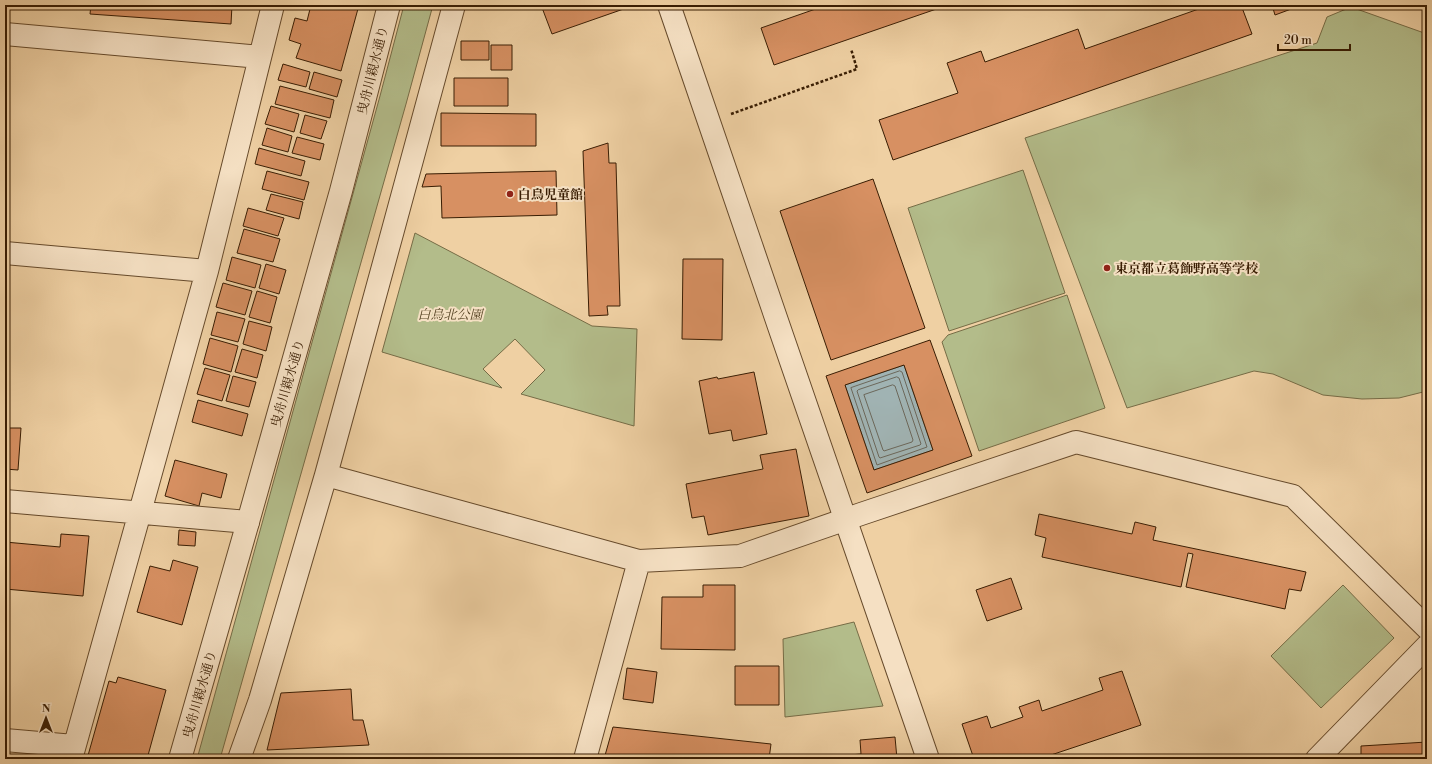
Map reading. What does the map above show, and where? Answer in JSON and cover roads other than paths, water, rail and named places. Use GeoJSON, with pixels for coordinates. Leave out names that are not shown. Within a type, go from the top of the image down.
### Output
{"type":"FeatureCollection","features":[{"type":"Feature","properties":{"kind":"street"},"geometry":{"type":"LineString","coordinates":[[5,740],[73,753],[206,271],[273,5]]}},
{"type":"Feature","properties":{"kind":"street","name":"曳舟川親水通り"},"geometry":{"type":"LineString","coordinates":[[180,759],[341,191],[389,5]]}},
{"type":"Feature","properties":{"kind":"street"},"geometry":{"type":"LineString","coordinates":[[239,759],[260,700],[326,475],[396,223],[454,5]]}},
{"type":"Feature","properties":{"kind":"street"},"geometry":{"type":"LineString","coordinates":[[669,5],[928,759]]}},
{"type":"Feature","properties":{"kind":"street"},"geometry":{"type":"LineString","coordinates":[[5,34],[260,57]]}},
{"type":"Feature","properties":{"kind":"street"},"geometry":{"type":"LineString","coordinates":[[5,253],[206,271]]}},
{"type":"Feature","properties":{"kind":"street"},"geometry":{"type":"LineString","coordinates":[[326,475],[639,561],[740,556],[1076,442],[1293,496],[1427,628]]}},
{"type":"Feature","properties":{"kind":"street"},"geometry":{"type":"LineString","coordinates":[[5,501],[248,522]]}},
{"type":"Feature","properties":{"kind":"street"},"geometry":{"type":"LineString","coordinates":[[585,759],[639,561]]}},
{"type":"Feature","properties":{"kind":"street"},"geometry":{"type":"LineString","coordinates":[[1316,759],[1427,646]]}},
{"type":"Feature","properties":{"kind":"water"},"geometry":{"type":"Polygon","coordinates":[[[904,365],[933,450],[874,470],[845,385],[904,365]]]}},
{"type":"Feature","properties":{"kind":"place","name":"白鳥児童館"},"geometry":{"type":"Point","coordinates":[510,194]}},
{"type":"Feature","properties":{"kind":"place","name":"東京都立葛飾野高等学校"},"geometry":{"type":"Point","coordinates":[1107,268]}},
{"type":"Feature","properties":{"kind":"park label","name":"白鳥北公園"},"geometry":{"type":"Point","coordinates":[450,314]}}]}
